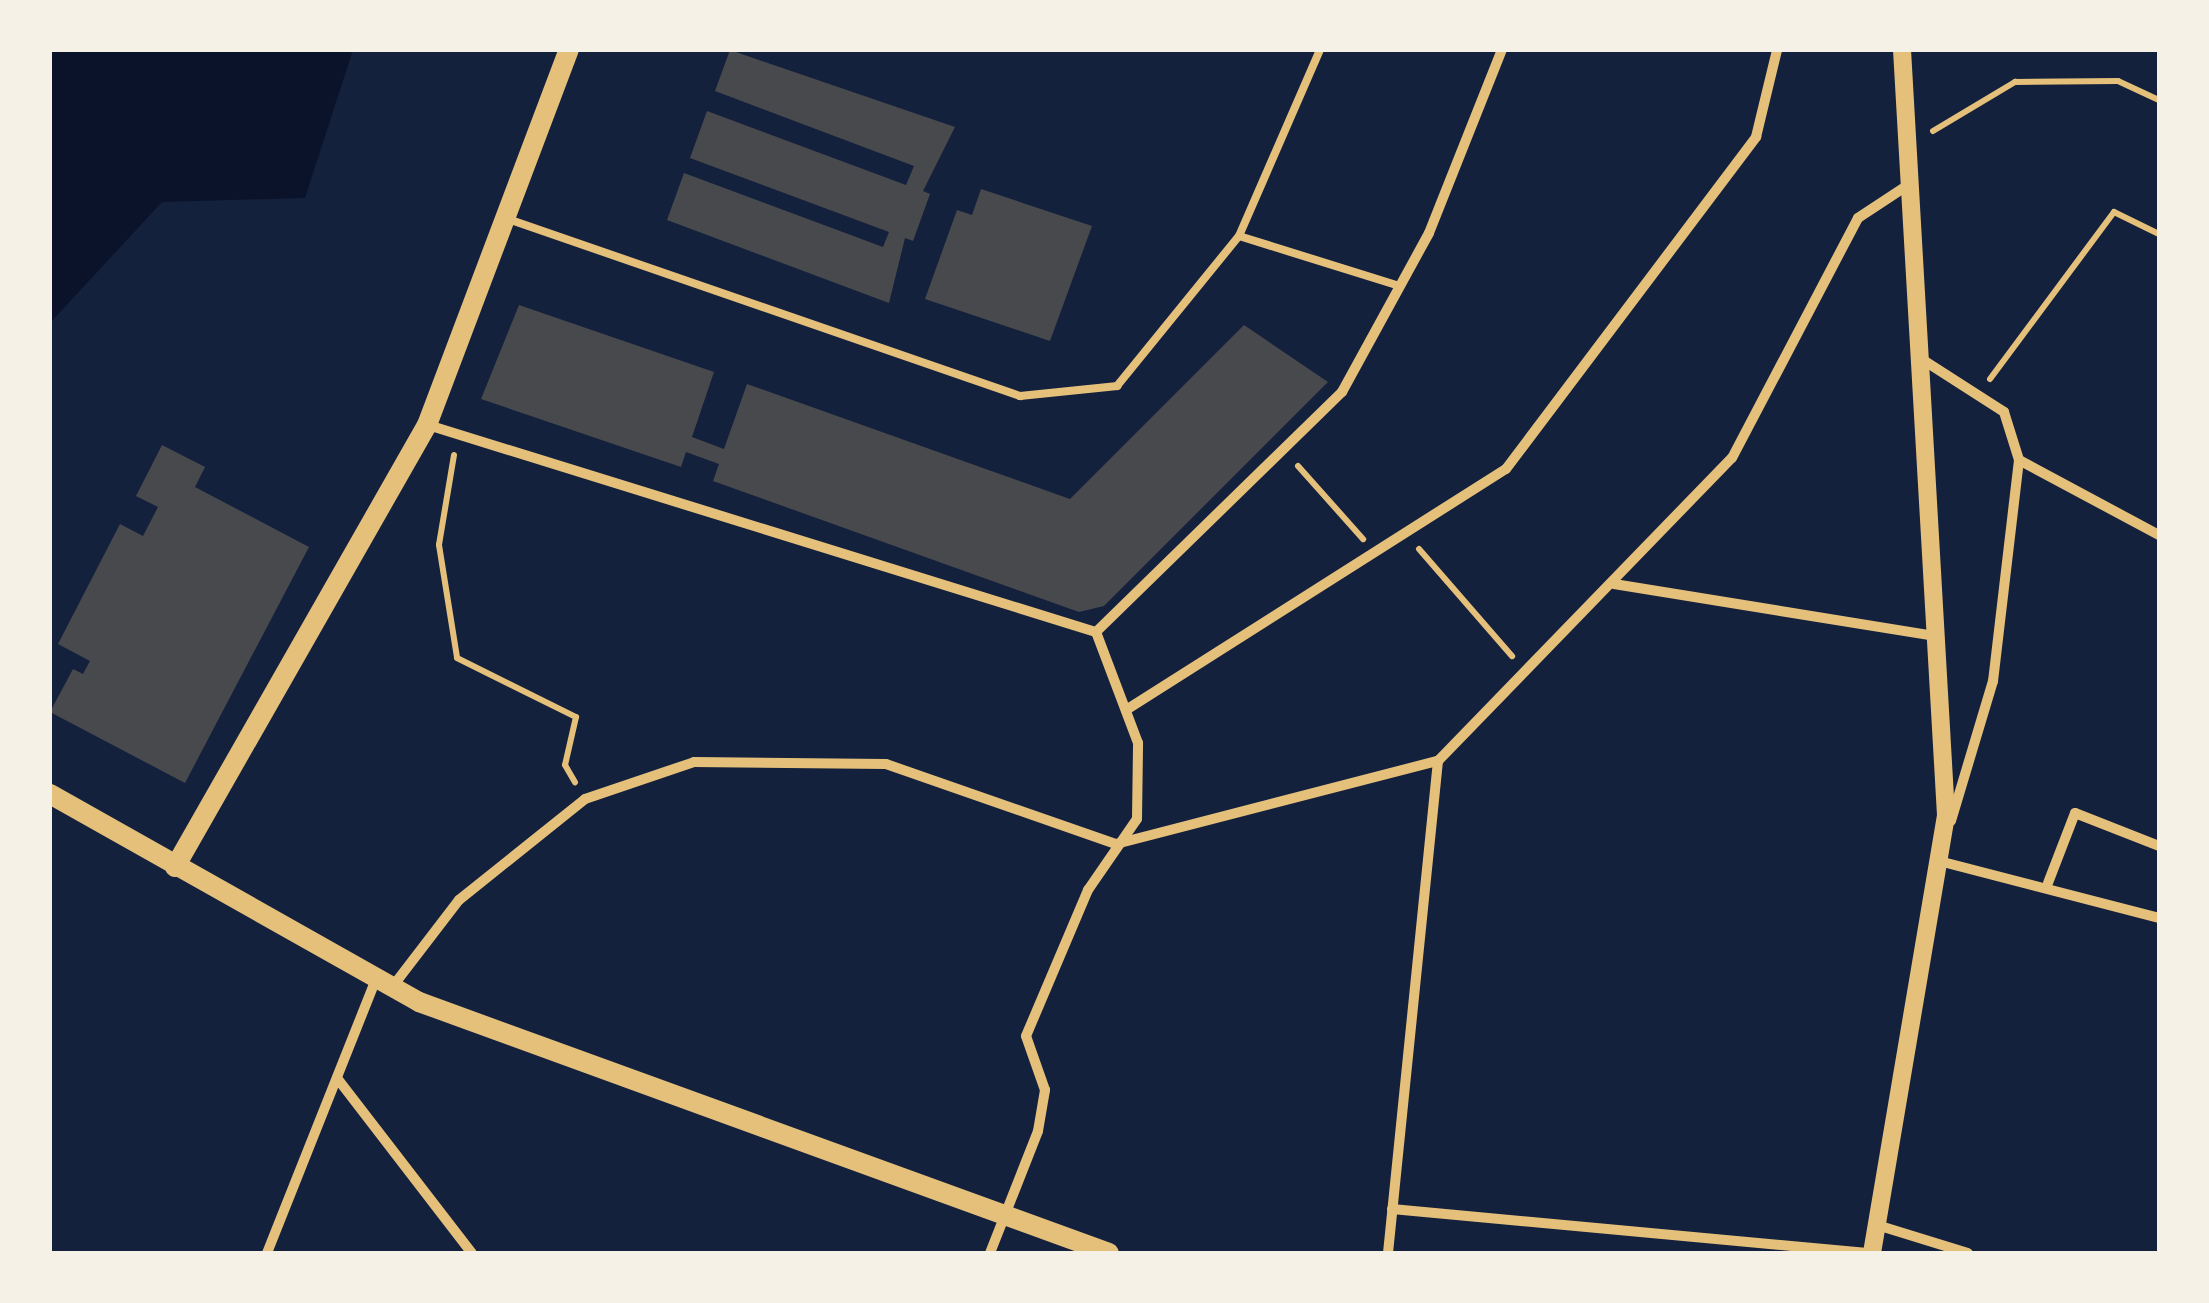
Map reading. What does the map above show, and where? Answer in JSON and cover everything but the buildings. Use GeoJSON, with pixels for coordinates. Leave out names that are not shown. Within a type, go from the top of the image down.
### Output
{"type":"FeatureCollection","features":[{"type":"Feature","properties":{"kind":"main road"},"geometry":{"type":"LineString","coordinates":[[175,866],[427,424],[570,50]]}},
{"type":"Feature","properties":{"kind":"main road"},"geometry":{"type":"LineString","coordinates":[[50,794],[384,982],[1109,1253]]}},
{"type":"Feature","properties":{"kind":"street"},"geometry":{"type":"LineString","coordinates":[[1096,632],[1342,392],[1400,286],[1502,50]]}},
{"type":"Feature","properties":{"kind":"street"},"geometry":{"type":"LineString","coordinates":[[1126,710],[1488,485],[1524,448],[1756,137],[1777,50]]}},
{"type":"Feature","properties":{"kind":"street"},"geometry":{"type":"LineString","coordinates":[[1392,1209],[1871,1253],[1946,815],[1902,50]]}},
{"type":"Feature","properties":{"kind":"street"},"geometry":{"type":"LineString","coordinates":[[267,1253],[337,1078],[384,982],[459,900],[586,799],[694,762],[886,764],[1116,844],[1438,761],[1614,584],[1732,458],[1858,218],[1908,186]]}},
{"type":"Feature","properties":{"kind":"street"},"geometry":{"type":"LineString","coordinates":[[1918,357],[2004,412],[2019,460],[1993,682],[1938,862]]}},
{"type":"Feature","properties":{"kind":"street"},"geometry":{"type":"LineString","coordinates":[[427,424],[1096,632]]}},
{"type":"Feature","properties":{"kind":"street"},"geometry":{"type":"LineString","coordinates":[[2019,460],[2159,535]]}},
{"type":"Feature","properties":{"kind":"street"},"geometry":{"type":"LineString","coordinates":[[1614,584],[1936,636]]}},
{"type":"Feature","properties":{"kind":"street"},"geometry":{"type":"LineString","coordinates":[[990,1253],[1010,1217],[1044,1090],[1026,1036],[1116,844],[1137,819],[1138,743],[1096,632]]}},
{"type":"Feature","properties":{"kind":"street"},"geometry":{"type":"LineString","coordinates":[[1388,1253],[1438,761]]}},
{"type":"Feature","properties":{"kind":"street"},"geometry":{"type":"LineString","coordinates":[[2048,884],[2076,814],[2159,846]]}},
{"type":"Feature","properties":{"kind":"street"},"geometry":{"type":"LineString","coordinates":[[1938,862],[2048,884],[2159,918]]}},
{"type":"Feature","properties":{"kind":"street"},"geometry":{"type":"LineString","coordinates":[[337,1078],[472,1253]]}},
{"type":"Feature","properties":{"kind":"street"},"geometry":{"type":"LineString","coordinates":[[1877,1225],[1968,1253]]}},
{"type":"Feature","properties":{"kind":"lane"},"geometry":{"type":"LineString","coordinates":[[505,218],[1020,396],[1117,386],[1239,236],[1320,50]]}},
{"type":"Feature","properties":{"kind":"lane"},"geometry":{"type":"LineString","coordinates":[[1239,236],[1400,286]]}},
{"type":"Feature","properties":{"kind":"path"},"geometry":{"type":"LineString","coordinates":[[1906,146],[2015,82],[2118,81],[2159,100]]}},
{"type":"Feature","properties":{"kind":"path"},"geometry":{"type":"LineString","coordinates":[[1978,395],[2114,212],[2159,234]]}},
{"type":"Feature","properties":{"kind":"path"},"geometry":{"type":"LineString","coordinates":[[458,434],[439,545],[458,658],[576,717],[565,765],[586,799]]}},
{"type":"Feature","properties":{"kind":"path"},"geometry":{"type":"LineString","coordinates":[[1284,450],[1377,554]]}},
{"type":"Feature","properties":{"kind":"path"},"geometry":{"type":"LineString","coordinates":[[1408,535],[1526,672]]}},
{"type":"Feature","properties":{"kind":"water"},"geometry":{"type":"Polygon","coordinates":[[[50,50],[353,50],[305,198],[162,202],[50,323],[50,50]]]}}]}
